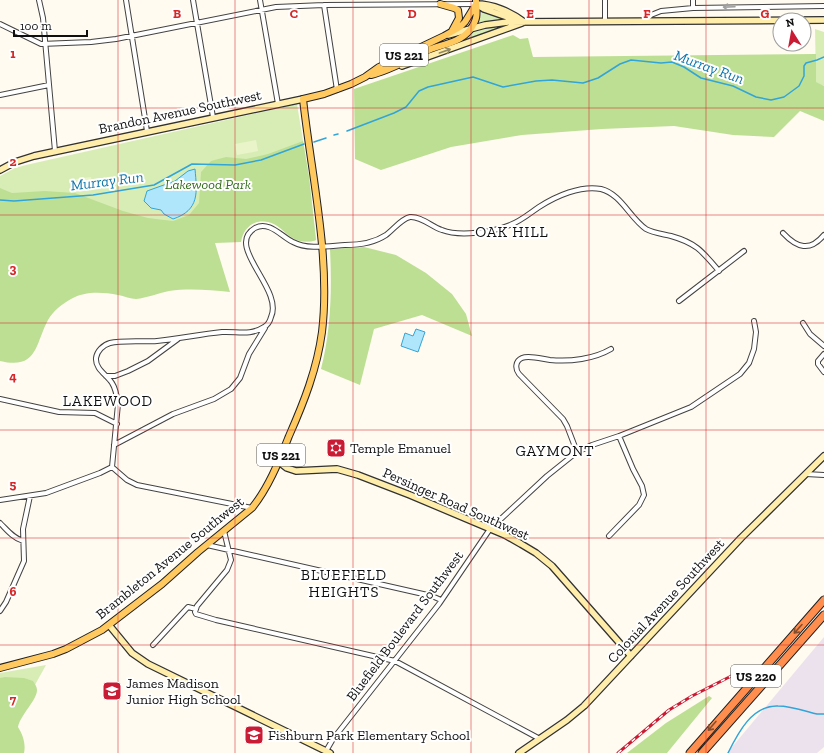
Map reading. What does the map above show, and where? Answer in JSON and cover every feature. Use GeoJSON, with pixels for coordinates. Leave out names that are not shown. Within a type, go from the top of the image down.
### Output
{"type":"FeatureCollection","features":[{"type":"Feature","properties":{"kind":"highway","name":"US 220"},"geometry":{"type":"LineString","coordinates":[[690,753],[824,600]]}},
{"type":"Feature","properties":{"kind":"highway","name":"US 220"},"geometry":{"type":"LineString","coordinates":[[702,753],[824,615]]}},
{"type":"Feature","properties":{"kind":"main road"},"geometry":{"type":"LineString","coordinates":[[476,2],[484,9],[524,22]]}},
{"type":"Feature","properties":{"kind":"main road"},"geometry":{"type":"LineString","coordinates":[[471,28],[478,13],[476,2]]}},
{"type":"Feature","properties":{"kind":"main road","name":"US 221"},"geometry":{"type":"LineString","coordinates":[[444,36],[465,22],[476,2]]}},
{"type":"Feature","properties":{"kind":"main road"},"geometry":{"type":"LineString","coordinates":[[440,4],[458,10],[459,18],[452,32]]}},
{"type":"Feature","properties":{"kind":"main road","name":"Brandon Avenue Southwest"},"geometry":{"type":"LineString","coordinates":[[365,77],[379,67],[444,36],[471,28],[498,23],[824,20]]}},
{"type":"Feature","properties":{"kind":"main road","name":"Brandon Avenue Southwest"},"geometry":{"type":"LineString","coordinates":[[0,170],[26,158],[55,151],[303,99],[337,90],[365,77],[490,36],[524,22]]}},
{"type":"Feature","properties":{"kind":"main road","name":"Brandon Avenue Southwest"},"geometry":{"type":"LineString","coordinates":[[382,72],[432,49],[455,41],[466,34],[471,28]]}},
{"type":"Feature","properties":{"kind":"main road","name":"Brambleton Avenue Southwest"},"geometry":{"type":"LineString","coordinates":[[0,668],[66,649],[109,625],[162,584],[206,545],[252,508],[264,490],[278,461],[312,379],[319,349],[324,309],[322,246],[303,99]]}},
{"type":"Feature","properties":{"kind":"main road","name":"Colonial Avenue Southwest"},"geometry":{"type":"LineString","coordinates":[[519,753],[578,712],[741,538],[824,456]]}},
{"type":"Feature","properties":{"kind":"main road","name":"Persinger Road Southwest"},"geometry":{"type":"LineString","coordinates":[[278,461],[287,468],[296,471],[337,469],[358,475],[410,495],[490,529],[521,544],[544,558],[631,656]]}},
{"type":"Feature","properties":{"kind":"main road"},"geometry":{"type":"LineString","coordinates":[[109,625],[132,653],[148,664],[328,752]]}},
{"type":"Feature","properties":{"kind":"street"},"geometry":{"type":"LineString","coordinates":[[39,0],[43,18],[55,151]]}},
{"type":"Feature","properties":{"kind":"street"},"geometry":{"type":"LineString","coordinates":[[126,0],[147,131]]}},
{"type":"Feature","properties":{"kind":"street"},"geometry":{"type":"LineString","coordinates":[[193,0],[213,117]]}},
{"type":"Feature","properties":{"kind":"street"},"geometry":{"type":"LineString","coordinates":[[260,0],[278,104]]}},
{"type":"Feature","properties":{"kind":"street"},"geometry":{"type":"LineString","coordinates":[[604,0],[605,22]]}},
{"type":"Feature","properties":{"kind":"street"},"geometry":{"type":"LineString","coordinates":[[693,0],[693,8]]}},
{"type":"Feature","properties":{"kind":"street"},"geometry":{"type":"LineString","coordinates":[[0,24],[37,42],[45,44],[90,42],[132,36],[262,9],[357,2],[440,4],[476,2]]}},
{"type":"Feature","properties":{"kind":"street"},"geometry":{"type":"LineString","coordinates":[[324,5],[337,90]]}},
{"type":"Feature","properties":{"kind":"street","name":"Brandon Avenue Southwest"},"geometry":{"type":"LineString","coordinates":[[644,21],[651,15],[661,11],[693,8],[824,6]]}},
{"type":"Feature","properties":{"kind":"street"},"geometry":{"type":"LineString","coordinates":[[0,95],[49,84]]}},
{"type":"Feature","properties":{"kind":"street"},"geometry":{"type":"LineString","coordinates":[[114,444],[173,414],[214,399],[232,389],[240,378],[252,348],[273,313],[273,302],[267,286],[250,257],[246,242],[248,235],[258,226],[272,228],[297,244],[322,246],[355,245],[374,241],[388,233],[403,220],[411,217],[418,218],[437,228],[449,232],[466,234],[512,225],[540,206],[561,195],[579,190],[597,189],[608,192],[612,195],[648,230],[684,240],[694,245],[707,256],[718,271]]}},
{"type":"Feature","properties":{"kind":"street"},"geometry":{"type":"LineString","coordinates":[[784,233],[795,244],[805,246],[813,244],[824,235]]}},
{"type":"Feature","properties":{"kind":"street"},"geometry":{"type":"LineString","coordinates":[[679,301],[744,251]]}},
{"type":"Feature","properties":{"kind":"street","name":"Bluefield Boulevard Southwest"},"geometry":{"type":"LineString","coordinates":[[328,752],[333,739],[442,600],[490,529],[547,476],[577,452],[691,407],[740,374],[749,363],[754,349],[756,332],[754,321]]}},
{"type":"Feature","properties":{"kind":"street"},"geometry":{"type":"LineString","coordinates":[[803,323],[810,334],[824,346]]}},
{"type":"Feature","properties":{"kind":"street"},"geometry":{"type":"LineString","coordinates":[[112,467],[117,424],[118,397],[112,383],[98,366],[96,358],[100,350],[107,344],[117,342],[156,341],[222,332],[248,333],[255,332],[266,326]]}},
{"type":"Feature","properties":{"kind":"street"},"geometry":{"type":"LineString","coordinates":[[105,376],[115,376],[148,361],[180,338]]}},
{"type":"Feature","properties":{"kind":"street"},"geometry":{"type":"LineString","coordinates":[[577,452],[563,419],[519,374],[516,368],[518,361],[524,357],[552,360],[577,359],[599,355],[611,349]]}},
{"type":"Feature","properties":{"kind":"street"},"geometry":{"type":"LineString","coordinates":[[824,354],[818,361],[818,364],[824,372]]}},
{"type":"Feature","properties":{"kind":"street"},"geometry":{"type":"LineString","coordinates":[[0,399],[59,412],[95,413],[117,424]]}},
{"type":"Feature","properties":{"kind":"street"},"geometry":{"type":"LineString","coordinates":[[609,536],[639,505],[644,495],[642,486],[632,469],[619,436]]}},
{"type":"Feature","properties":{"kind":"street"},"geometry":{"type":"LineString","coordinates":[[0,500],[46,493],[112,467]]}},
{"type":"Feature","properties":{"kind":"street"},"geometry":{"type":"LineString","coordinates":[[112,467],[127,480],[137,485],[252,508]]}},
{"type":"Feature","properties":{"kind":"street"},"geometry":{"type":"LineString","coordinates":[[806,474],[824,475]]}},
{"type":"Feature","properties":{"kind":"street"},"geometry":{"type":"LineString","coordinates":[[0,611],[6,602],[22,566],[24,556],[23,541],[25,516],[30,496]]}},
{"type":"Feature","properties":{"kind":"street"},"geometry":{"type":"LineString","coordinates":[[0,523],[8,532],[23,541]]}},
{"type":"Feature","properties":{"kind":"street"},"geometry":{"type":"LineString","coordinates":[[224,531],[231,560],[227,570],[196,609],[196,614],[395,661],[540,739]]}},
{"type":"Feature","properties":{"kind":"street"},"geometry":{"type":"LineString","coordinates":[[206,545],[432,596],[442,600]]}},
{"type":"Feature","properties":{"kind":"street"},"geometry":{"type":"LineString","coordinates":[[154,645],[188,606],[196,609]]}},
{"type":"Feature","properties":{"kind":"shaded area"},"geometry":{"type":"Polygon","coordinates":[[[824,637],[824,747],[817,753],[727,753],[824,637]]]}},
{"type":"Feature","properties":{"kind":"green space"},"geometry":{"type":"Polygon","coordinates":[[[482,11],[505,19],[478,24],[482,11]]]}},
{"type":"Feature","properties":{"kind":"green space"},"geometry":{"type":"Polygon","coordinates":[[[512,24],[457,43],[473,31],[512,24]]]}},
{"type":"Feature","properties":{"kind":"green space"},"geometry":{"type":"Polygon","coordinates":[[[815,29],[824,32],[824,86],[816,83],[815,29]]]}},
{"type":"Feature","properties":{"kind":"green space"},"geometry":{"type":"Polygon","coordinates":[[[513,35],[520,39],[528,38],[533,57],[816,54],[816,82],[824,86],[824,121],[800,111],[774,137],[733,135],[674,126],[602,129],[522,135],[451,147],[381,170],[355,159],[354,89],[513,35]]]}},
{"type":"Feature","properties":{"kind":"green space","name":"Lakewood Park"},"geometry":{"type":"Polygon","coordinates":[[[297,104],[309,177],[316,240],[307,242],[297,240],[274,224],[262,221],[248,227],[242,236],[241,242],[83,243],[0,302],[0,176],[15,168],[26,165],[297,104]]]}},
{"type":"Feature","properties":{"kind":"green space"},"geometry":{"type":"Polygon","coordinates":[[[256,140],[258,151],[237,155],[235,144],[256,140]]]}},
{"type":"Feature","properties":{"kind":"green space"},"geometry":{"type":"Polygon","coordinates":[[[303,141],[309,177],[316,240],[307,242],[297,240],[274,224],[262,221],[257,222],[248,227],[242,236],[241,242],[215,243],[230,292],[177,290],[136,299],[106,293],[88,293],[76,296],[52,314],[37,346],[28,358],[22,362],[12,363],[0,361],[0,188],[12,193],[45,191],[75,193],[123,211],[148,218],[173,221],[189,215],[199,203],[201,172],[211,161],[226,157],[246,159],[268,154],[303,141]]]}},
{"type":"Feature","properties":{"kind":"green space"},"geometry":{"type":"Polygon","coordinates":[[[91,177],[92,185],[78,188],[76,179],[91,177]]]}},
{"type":"Feature","properties":{"kind":"green space"},"geometry":{"type":"Polygon","coordinates":[[[364,247],[396,255],[426,273],[452,294],[466,314],[472,336],[422,315],[374,329],[360,385],[321,369],[329,325],[331,280],[330,249],[364,247]]]}},
{"type":"Feature","properties":{"kind":"green space"},"geometry":{"type":"Polygon","coordinates":[[[46,665],[0,748],[0,673],[46,665]]]}},
{"type":"Feature","properties":{"kind":"green space"},"geometry":{"type":"Polygon","coordinates":[[[0,678],[24,678],[33,681],[37,688],[36,694],[22,717],[18,727],[24,740],[24,753],[0,753],[0,678]]]}},
{"type":"Feature","properties":{"kind":"green space"},"geometry":{"type":"Polygon","coordinates":[[[709,696],[712,698],[667,753],[627,753],[666,723],[709,696]]]}},
{"type":"Feature","properties":{"kind":"water"},"geometry":{"type":"Polygon","coordinates":[[[195,169],[195,199],[188,211],[182,215],[173,219],[164,214],[161,210],[151,208],[144,201],[147,191],[175,181],[188,171],[195,169]]]}},
{"type":"Feature","properties":{"kind":"water"},"geometry":{"type":"Polygon","coordinates":[[[416,329],[425,332],[418,352],[401,346],[405,333],[413,336],[416,329]]]}},
{"type":"Feature","properties":{"kind":"waterway","name":"Murray Run"},"geometry":{"type":"LineString","coordinates":[[347,131],[406,107],[419,91],[428,87],[473,77],[503,87],[536,81],[552,80],[583,83],[598,78],[620,64],[631,60],[661,63],[672,62],[684,67],[701,78],[733,86],[756,97],[771,100],[784,97],[799,86],[804,76],[804,66],[806,63],[824,57]]}},
{"type":"Feature","properties":{"kind":"waterway","name":"Murray Run"},"geometry":{"type":"LineString","coordinates":[[334,135],[338,134]]}},
{"type":"Feature","properties":{"kind":"waterway","name":"Murray Run"},"geometry":{"type":"LineString","coordinates":[[314,142],[326,138]]}},
{"type":"Feature","properties":{"kind":"waterway","name":"Murray Run"},"geometry":{"type":"LineString","coordinates":[[0,200],[14,201],[93,195],[154,185],[192,164],[235,165],[261,160],[304,144]]}},
{"type":"Feature","properties":{"kind":"waterway"},"geometry":{"type":"LineString","coordinates":[[728,753],[741,729],[753,715],[761,710],[769,707],[783,706],[817,714],[824,714]]}},
{"type":"Feature","properties":{"kind":"railway"},"geometry":{"type":"LineString","coordinates":[[618,753],[669,710],[692,696],[747,668]]}},
{"type":"Feature","properties":{"kind":"place","name":"Temple Emanuel"},"geometry":{"type":"Point","coordinates":[336,448]}},
{"type":"Feature","properties":{"kind":"place","name":"James Madison Junior High School"},"geometry":{"type":"Point","coordinates":[112,691]}},
{"type":"Feature","properties":{"kind":"place","name":"Fishburn Park Elementary School"},"geometry":{"type":"Point","coordinates":[254,735]}},
{"type":"Feature","properties":{"kind":"district","name":"OAK HILL"},"geometry":{"type":"Point","coordinates":[512,232]}},
{"type":"Feature","properties":{"kind":"district","name":"LAKEWOOD"},"geometry":{"type":"Point","coordinates":[108,401]}},
{"type":"Feature","properties":{"kind":"district","name":"GAYMONT"},"geometry":{"type":"Point","coordinates":[555,451]}},
{"type":"Feature","properties":{"kind":"district","name":"BLUEFIELD HEIGHTS"},"geometry":{"type":"Point","coordinates":[344,584]}}]}
